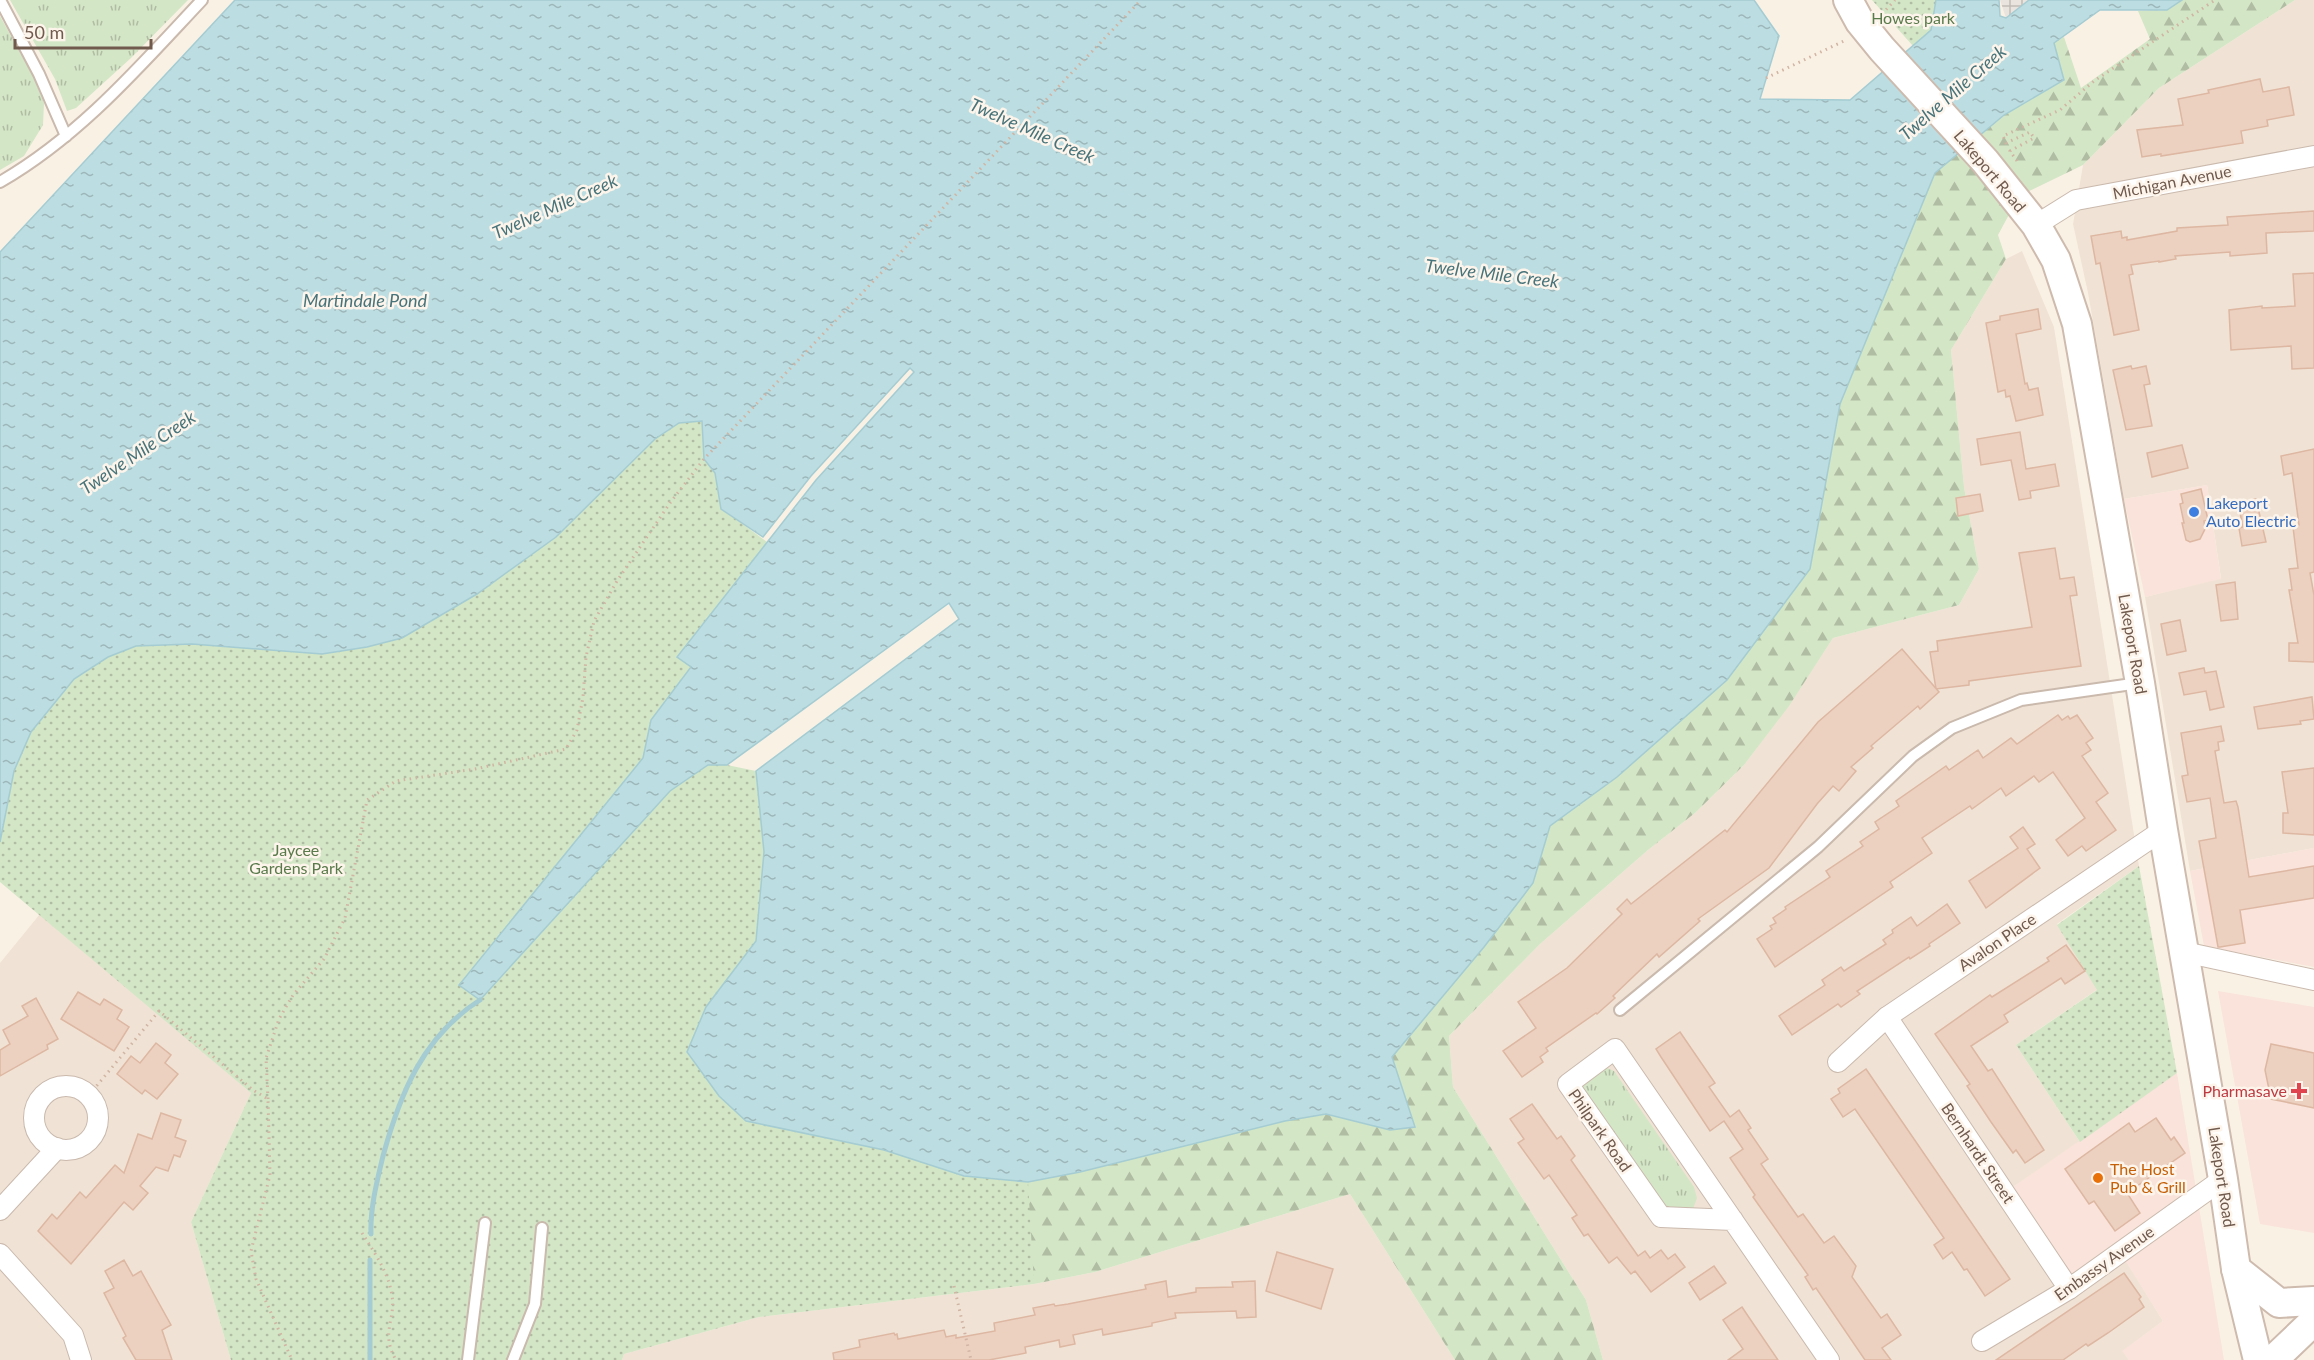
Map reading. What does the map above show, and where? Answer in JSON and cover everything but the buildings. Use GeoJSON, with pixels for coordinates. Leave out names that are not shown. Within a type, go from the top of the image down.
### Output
{"type":"FeatureCollection","features":[{"type":"Feature","properties":{"kind":"main road","name":"Lakeport Road"},"geometry":{"type":"LineString","coordinates":[[1848,0],[1874,40],[1984,161],[2036,225],[2056,260],[2077,324],[2140,682],[2236,1269],[2258,1360]]}},
{"type":"Feature","properties":{"kind":"main road"},"geometry":{"type":"LineString","coordinates":[[2236,1269],[2279,1303],[2314,1301]]}},
{"type":"Feature","properties":{"kind":"main road"},"geometry":{"type":"LineString","coordinates":[[2273,1360],[2314,1321]]}},
{"type":"Feature","properties":{"kind":"street","name":"Michigan Avenue"},"geometry":{"type":"LineString","coordinates":[[2036,225],[2076,200],[2314,156]]}},
{"type":"Feature","properties":{"kind":"street","name":"Avalon Place"},"geometry":{"type":"LineString","coordinates":[[1838,1062],[1887,1017],[2163,830]]}},
{"type":"Feature","properties":{"kind":"street"},"geometry":{"type":"LineString","coordinates":[[2184,952],[2314,980]]}},
{"type":"Feature","properties":{"kind":"street","name":"Bernhardt Street"},"geometry":{"type":"LineString","coordinates":[[1887,1017],[2069,1289]]}},
{"type":"Feature","properties":{"kind":"street","name":"Philpark Road"},"geometry":{"type":"LineString","coordinates":[[1733,1220],[1660,1216],[1568,1084],[1615,1049],[1733,1220],[1829,1360]]}},
{"type":"Feature","properties":{"kind":"street"},"geometry":{"type":"LineString","coordinates":[[70,1086],[89,1095],[95,1104],[98,1124],[94,1134],[87,1142],[78,1148],[57,1149],[40,1137],[36,1127],[36,1106],[42,1097],[60,1087],[70,1086]]}},
{"type":"Feature","properties":{"kind":"street"},"geometry":{"type":"LineString","coordinates":[[0,1210],[57,1149]]}},
{"type":"Feature","properties":{"kind":"street","name":"Embassy Avenue"},"geometry":{"type":"LineString","coordinates":[[1982,1341],[2069,1289],[2223,1179]]}},
{"type":"Feature","properties":{"kind":"street"},"geometry":{"type":"LineString","coordinates":[[0,1254],[73,1335],[81,1360]]}},
{"type":"Feature","properties":{"kind":"lane"},"geometry":{"type":"LineString","coordinates":[[0,0],[39,74],[66,136]]}},
{"type":"Feature","properties":{"kind":"lane"},"geometry":{"type":"LineString","coordinates":[[0,182],[28,165],[99,109],[202,0]]}},
{"type":"Feature","properties":{"kind":"lane"},"geometry":{"type":"LineString","coordinates":[[1620,1010],[1818,848],[1913,756],[1952,728],[2021,700],[2140,682]]}},
{"type":"Feature","properties":{"kind":"lane"},"geometry":{"type":"LineString","coordinates":[[468,1360],[485,1223]]}},
{"type":"Feature","properties":{"kind":"lane"},"geometry":{"type":"LineString","coordinates":[[513,1360],[536,1304],[542,1228]]}},
{"type":"Feature","properties":{"kind":"path"},"geometry":{"type":"LineString","coordinates":[[292,1360],[256,1280],[251,1251],[270,1175],[266,1058],[279,1019],[293,995],[324,959],[345,918],[367,800],[396,781],[475,769],[566,749],[577,730],[586,657],[594,621],[617,580],[670,503],[704,459],[1141,0]]}},
{"type":"Feature","properties":{"kind":"path"},"geometry":{"type":"LineString","coordinates":[[1766,78],[1874,40],[1896,0]]}},
{"type":"Feature","properties":{"kind":"path"},"geometry":{"type":"LineString","coordinates":[[2021,167],[2010,151],[2034,138],[2030,132],[2006,143],[2003,136],[2060,110],[2094,81],[2215,0]]}},
{"type":"Feature","properties":{"kind":"path"},"geometry":{"type":"LineString","coordinates":[[89,1095],[159,1011],[253,1090],[268,1099]]}},
{"type":"Feature","properties":{"kind":"path"},"geometry":{"type":"LineString","coordinates":[[362,1233],[381,1263],[393,1298],[387,1332],[392,1354],[396,1360]]}},
{"type":"Feature","properties":{"kind":"path"},"geometry":{"type":"LineString","coordinates":[[954,1286],[971,1360]]}},
{"type":"Feature","properties":{"kind":"shaded area"},"geometry":{"type":"Polygon","coordinates":[[[2000,0],[2030,0],[2006,18],[2000,0]]]}},
{"type":"Feature","properties":{"kind":"shaded area"},"geometry":{"type":"Polygon","coordinates":[[[2295,0],[2314,0],[2314,848],[2190,871],[2145,597],[2221,578],[2207,485],[2124,499],[2088,293],[2073,224],[2083,165],[2159,88],[2295,0]]]}},
{"type":"Feature","properties":{"kind":"shaded area"},"geometry":{"type":"Polygon","coordinates":[[[2022,251],[2054,327],[2139,866],[2057,924],[2098,989],[2016,1045],[2080,1142],[2010,1189],[2118,1248],[2163,1321],[2123,1351],[2129,1360],[1603,1360],[1586,1300],[1453,1087],[1449,1036],[1540,944],[1648,850],[1695,813],[1744,765],[1789,705],[1833,638],[1959,605],[1979,569],[1964,487],[1951,350],[2006,259],[2022,251]]]}},
{"type":"Feature","properties":{"kind":"shaded area"},"geometry":{"type":"Polygon","coordinates":[[[2207,485],[2221,579],[2145,597],[2124,499],[2207,485]]]}},
{"type":"Feature","properties":{"kind":"shaded area"},"geometry":{"type":"Polygon","coordinates":[[[2314,848],[2314,967],[2204,946],[2190,871],[2314,848]]]}},
{"type":"Feature","properties":{"kind":"shaded area"},"geometry":{"type":"Polygon","coordinates":[[[40,914],[251,1093],[191,1222],[231,1360],[0,1360],[0,963],[40,914]]]}},
{"type":"Feature","properties":{"kind":"shaded area"},"geometry":{"type":"Polygon","coordinates":[[[2218,991],[2314,1007],[2314,1233],[2260,1224],[2218,991]]]}},
{"type":"Feature","properties":{"kind":"shaded area"},"geometry":{"type":"Polygon","coordinates":[[[2177,1073],[2224,1360],[2129,1360],[2122,1351],[2163,1321],[2118,1249],[2070,1279],[2010,1189],[2177,1073]]]}},
{"type":"Feature","properties":{"kind":"shaded area"},"geometry":{"type":"Polygon","coordinates":[[[1350,1194],[1455,1360],[622,1360],[624,1354],[759,1317],[1034,1284],[1095,1272],[1350,1194]]]}},
{"type":"Feature","properties":{"kind":"green space"},"geometry":{"type":"Polygon","coordinates":[[[10,0],[188,0],[131,58],[76,108],[67,111],[55,79],[10,0]]]}},
{"type":"Feature","properties":{"kind":"green space","name":"Howes park"},"geometry":{"type":"Polygon","coordinates":[[[1872,0],[1936,0],[1931,30],[1913,46],[1872,0]]]}},
{"type":"Feature","properties":{"kind":"green space"},"geometry":{"type":"Polygon","coordinates":[[[2182,0],[2295,0],[2159,88],[2083,165],[2019,196],[1998,235],[2006,259],[1951,350],[1964,487],[1979,569],[1959,605],[1833,638],[1789,706],[1744,765],[1695,813],[1648,850],[1540,944],[1449,1036],[1453,1087],[1586,1300],[1603,1360],[1455,1360],[1350,1194],[1095,1272],[1034,1284],[961,1249],[1028,1182],[1080,1172],[1285,1121],[1327,1114],[1390,1130],[1414,1127],[1392,1057],[1484,947],[1533,883],[1550,826],[1617,777],[1810,569],[1840,404],[1935,173],[2004,115],[2064,80],[2053,43],[2064,37],[2081,88],[2150,39],[2138,11],[2167,10],[2182,0]]]}},
{"type":"Feature","properties":{"kind":"green space"},"geometry":{"type":"Polygon","coordinates":[[[0,16],[33,76],[44,103],[43,125],[24,156],[0,170],[0,16]]]}},
{"type":"Feature","properties":{"kind":"green space","name":"Jaycee Gardens Park"},"geometry":{"type":"Polygon","coordinates":[[[702,421],[704,459],[715,473],[721,508],[767,542],[678,657],[691,667],[651,720],[644,758],[460,985],[480,999],[670,791],[708,765],[727,765],[756,771],[764,852],[756,941],[706,1007],[884,1150],[964,1176],[1028,1182],[1034,1284],[759,1317],[624,1354],[622,1360],[231,1360],[191,1222],[251,1093],[0,882],[0,842],[14,771],[31,732],[74,679],[108,657],[136,646],[192,644],[322,654],[367,647],[402,638],[477,594],[556,537],[655,439],[679,423],[702,421]]]}},
{"type":"Feature","properties":{"kind":"green space"},"geometry":{"type":"Polygon","coordinates":[[[2139,866],[2177,1073],[2080,1142],[2016,1045],[2097,990],[2057,925],[2139,866]]]}},
{"type":"Feature","properties":{"kind":"green space"},"geometry":{"type":"Polygon","coordinates":[[[1603,1066],[1614,1071],[1694,1187],[1697,1198],[1693,1209],[1662,1214],[1579,1083],[1603,1066]]]}},
{"type":"Feature","properties":{"kind":"water"},"geometry":{"type":"Polygon","coordinates":[[[235,0],[1754,0],[1779,36],[1760,99],[1850,100],[1931,30],[1936,0],[1999,0],[2000,16],[2006,18],[2029,0],[2182,0],[2167,10],[2100,10],[2054,43],[2064,80],[2004,115],[1935,173],[1840,404],[1810,569],[1727,680],[1617,777],[1550,826],[1533,883],[1484,947],[1392,1057],[1415,1127],[1390,1130],[1326,1114],[1285,1121],[1080,1172],[1028,1182],[964,1176],[884,1150],[746,1121],[719,1096],[687,1052],[706,1007],[756,941],[764,852],[756,771],[959,619],[949,603],[727,765],[708,765],[670,791],[480,1000],[459,985],[643,758],[651,720],[691,667],[677,657],[816,480],[914,372],[910,368],[811,476],[763,537],[721,509],[715,473],[704,459],[702,421],[679,423],[655,439],[556,537],[477,594],[402,638],[367,647],[322,654],[192,644],[136,646],[108,657],[74,679],[31,732],[14,771],[0,842],[0,252],[235,0]]]}},
{"type":"Feature","properties":{"kind":"waterway"},"geometry":{"type":"LineString","coordinates":[[371,1234],[376,1185],[390,1133],[406,1089],[416,1068],[443,1031],[460,1014],[480,1000]]}},
{"type":"Feature","properties":{"kind":"waterway"},"geometry":{"type":"LineString","coordinates":[[370,1260],[370,1360]]}},
{"type":"Feature","properties":{"kind":"place","name":"Lakeport Auto Electric"},"geometry":{"type":"Point","coordinates":[2194,512]}},
{"type":"Feature","properties":{"kind":"place","name":"Pharmasave"},"geometry":{"type":"Point","coordinates":[2299,1091]}},
{"type":"Feature","properties":{"kind":"place","name":"The Host Pub & Grill"},"geometry":{"type":"Point","coordinates":[2098,1178]}},
{"type":"Feature","properties":{"kind":"water label","name":"Twelve Mile Creek"},"geometry":{"type":"Point","coordinates":[1953,93]}},
{"type":"Feature","properties":{"kind":"water label","name":"Twelve Mile Creek"},"geometry":{"type":"Point","coordinates":[1032,131]}},
{"type":"Feature","properties":{"kind":"water label","name":"Twelve Mile Creek"},"geometry":{"type":"Point","coordinates":[555,207]}},
{"type":"Feature","properties":{"kind":"water label","name":"Twelve Mile Creek"},"geometry":{"type":"Point","coordinates":[1492,274]}},
{"type":"Feature","properties":{"kind":"water label","name":"Martindale Pond"},"geometry":{"type":"Point","coordinates":[365,301]}},
{"type":"Feature","properties":{"kind":"water label","name":"Twelve Mile Creek"},"geometry":{"type":"Point","coordinates":[138,453]}}]}
